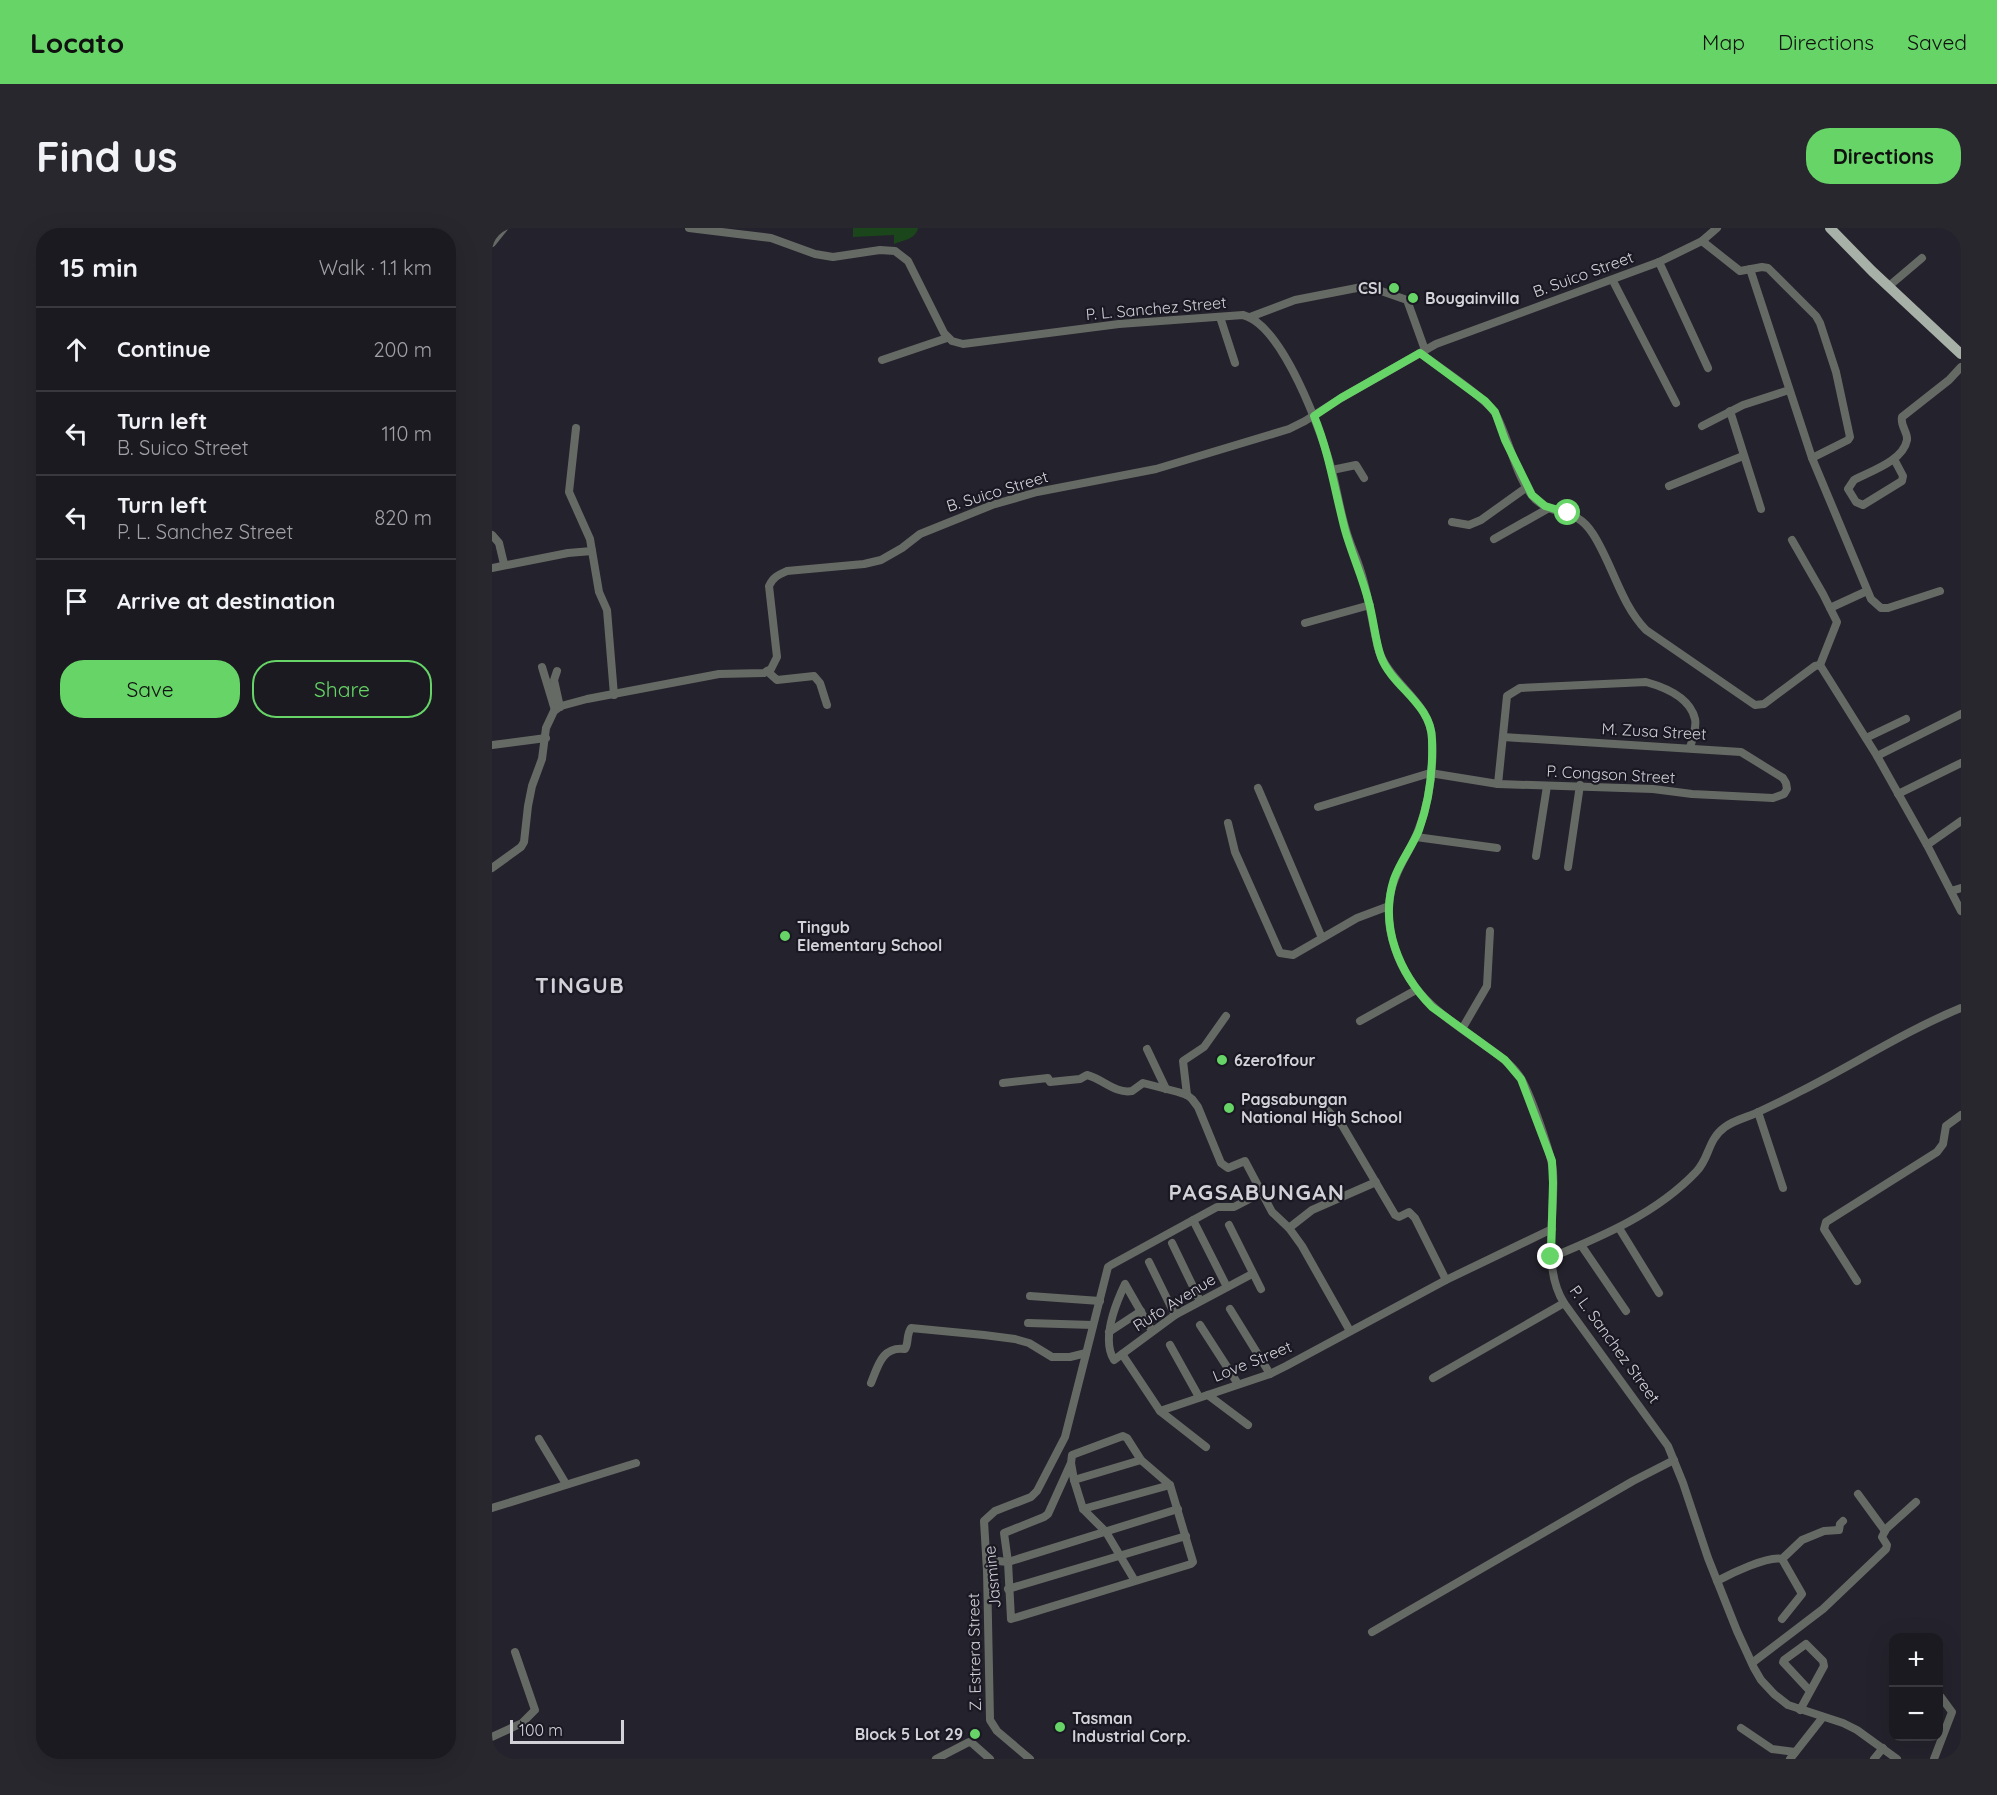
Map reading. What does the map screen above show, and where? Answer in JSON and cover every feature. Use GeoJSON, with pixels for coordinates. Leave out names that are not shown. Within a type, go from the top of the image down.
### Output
{"type":"FeatureCollection","features":[{"type":"Feature","properties":{"kind":"main road"},"geometry":{"type":"LineString","coordinates":[[1830,228],[1961,354]]}},
{"type":"Feature","properties":{"kind":"street"},"geometry":{"type":"LineString","coordinates":[[492,243],[504,228]]}},
{"type":"Feature","properties":{"kind":"street"},"geometry":{"type":"LineString","coordinates":[[690,228],[771,238],[815,254],[832,257],[880,250],[895,251],[908,261],[938,326],[947,338],[882,360]]}},
{"type":"Feature","properties":{"kind":"street","name":"B. Suico Street"},"geometry":{"type":"LineString","coordinates":[[767,671],[775,664],[777,657],[769,586],[773,579],[787,571],[857,565],[881,560],[920,534],[992,505],[1037,492],[1156,470],[1289,429],[1423,351],[1455,336],[1659,262],[1702,241],[1718,228]]}},
{"type":"Feature","properties":{"kind":"street"},"geometry":{"type":"LineString","coordinates":[[1702,241],[1740,271],[1768,268],[1816,316],[1820,323],[1836,372],[1850,437],[1812,458]]}},
{"type":"Feature","properties":{"kind":"street"},"geometry":{"type":"LineString","coordinates":[[1889,286],[1922,258]]}},
{"type":"Feature","properties":{"kind":"street"},"geometry":{"type":"LineString","coordinates":[[1659,262],[1708,368]]}},
{"type":"Feature","properties":{"kind":"street"},"geometry":{"type":"LineString","coordinates":[[1750,269],[1812,458],[1870,599],[1881,608],[1940,591]]}},
{"type":"Feature","properties":{"kind":"street"},"geometry":{"type":"LineString","coordinates":[[1613,280],[1676,403]]}},
{"type":"Feature","properties":{"kind":"street"},"geometry":{"type":"LineString","coordinates":[[1250,317],[1295,300],[1367,286],[1407,300],[1423,351],[1485,401],[1495,412],[1527,488],[1537,500],[1549,508],[1575,515],[1584,522],[1594,535],[1637,621],[1646,630],[1755,705],[1764,704],[1820,665],[1836,622],[1792,540]]}},
{"type":"Feature","properties":{"kind":"street","name":"P. L. Sanchez Street"},"geometry":{"type":"LineString","coordinates":[[947,338],[958,343],[971,344],[1119,324],[1243,315],[1250,317],[1270,335],[1298,381],[1314,416],[1332,470],[1346,531],[1361,571],[1384,664],[1428,720],[1432,740],[1427,796],[1416,837],[1395,877],[1389,906],[1393,942],[1404,970],[1416,990],[1432,1007],[1505,1060],[1521,1079],[1552,1161],[1551,1257],[1553,1274],[1564,1303],[1647,1414],[1668,1446],[1717,1581],[1761,1680],[1774,1695],[1800,1710],[1843,1723],[1857,1730],[1897,1759]]}},
{"type":"Feature","properties":{"kind":"street"},"geometry":{"type":"LineString","coordinates":[[1220,317],[1235,363]]}},
{"type":"Feature","properties":{"kind":"street"},"geometry":{"type":"LineString","coordinates":[[1894,459],[1903,476],[1902,482],[1863,505],[1856,502],[1848,489],[1854,480],[1894,459],[1906,443],[1907,436],[1901,423],[1902,417],[1949,380],[1961,367]]}},
{"type":"Feature","properties":{"kind":"street"},"geometry":{"type":"LineString","coordinates":[[1702,426],[1730,411],[1789,390]]}},
{"type":"Feature","properties":{"kind":"street"},"geometry":{"type":"LineString","coordinates":[[1730,411],[1761,509]]}},
{"type":"Feature","properties":{"kind":"street"},"geometry":{"type":"LineString","coordinates":[[576,428],[569,492],[590,539],[599,591],[607,610],[614,695]]}},
{"type":"Feature","properties":{"kind":"street"},"geometry":{"type":"LineString","coordinates":[[1669,486],[1743,456]]}},
{"type":"Feature","properties":{"kind":"street"},"geometry":{"type":"LineString","coordinates":[[1332,470],[1356,465],[1364,478]]}},
{"type":"Feature","properties":{"kind":"street"},"geometry":{"type":"LineString","coordinates":[[1452,522],[1469,525],[1481,520],[1527,488]]}},
{"type":"Feature","properties":{"kind":"street"},"geometry":{"type":"LineString","coordinates":[[1494,539],[1549,508]]}},
{"type":"Feature","properties":{"kind":"street"},"geometry":{"type":"LineString","coordinates":[[492,535],[499,543],[504,564]]}},
{"type":"Feature","properties":{"kind":"street"},"geometry":{"type":"LineString","coordinates":[[492,568],[568,553],[592,551]]}},
{"type":"Feature","properties":{"kind":"street"},"geometry":{"type":"LineString","coordinates":[[1830,608],[1867,591]]}},
{"type":"Feature","properties":{"kind":"street"},"geometry":{"type":"LineString","coordinates":[[1305,623],[1370,605]]}},
{"type":"Feature","properties":{"kind":"street"},"geometry":{"type":"LineString","coordinates":[[1820,665],[1877,756],[1961,911]]}},
{"type":"Feature","properties":{"kind":"street"},"geometry":{"type":"LineString","coordinates":[[542,667],[557,709]]}},
{"type":"Feature","properties":{"kind":"street"},"geometry":{"type":"LineString","coordinates":[[557,709],[574,702],[719,674],[767,671],[777,680],[814,676],[820,683],[827,705]]}},
{"type":"Feature","properties":{"kind":"street"},"geometry":{"type":"LineString","coordinates":[[492,868],[521,847],[524,842],[528,806],[532,786],[542,759],[546,728],[557,709],[554,680],[557,672]]}},
{"type":"Feature","properties":{"kind":"street"},"geometry":{"type":"LineString","coordinates":[[1498,784],[1507,696],[1520,688],[1646,682],[1672,691],[1692,712],[1696,720],[1690,748]]}},
{"type":"Feature","properties":{"kind":"street"},"geometry":{"type":"LineString","coordinates":[[1877,756],[1961,714]]}},
{"type":"Feature","properties":{"kind":"street"},"geometry":{"type":"LineString","coordinates":[[1866,738],[1906,719]]}},
{"type":"Feature","properties":{"kind":"street","name":"M. Zusa Street"},"geometry":{"type":"LineString","coordinates":[[1503,737],[1740,752],[1783,778],[1787,789]]}},
{"type":"Feature","properties":{"kind":"street"},"geometry":{"type":"LineString","coordinates":[[492,745],[546,738]]}},
{"type":"Feature","properties":{"kind":"street"},"geometry":{"type":"LineString","coordinates":[[1898,794],[1961,763]]}},
{"type":"Feature","properties":{"kind":"street"},"geometry":{"type":"LineString","coordinates":[[1318,807],[1430,773]]}},
{"type":"Feature","properties":{"kind":"street","name":"P. Congson Street"},"geometry":{"type":"LineString","coordinates":[[1430,773],[1498,784],[1580,785],[1773,798],[1784,794],[1787,789]]}},
{"type":"Feature","properties":{"kind":"street"},"geometry":{"type":"LineString","coordinates":[[1568,867],[1580,785]]}},
{"type":"Feature","properties":{"kind":"street"},"geometry":{"type":"LineString","coordinates":[[1536,856],[1546,786]]}},
{"type":"Feature","properties":{"kind":"street"},"geometry":{"type":"LineString","coordinates":[[1258,788],[1322,938]]}},
{"type":"Feature","properties":{"kind":"street"},"geometry":{"type":"LineString","coordinates":[[1927,845],[1961,821]]}},
{"type":"Feature","properties":{"kind":"street"},"geometry":{"type":"LineString","coordinates":[[1228,823],[1235,852],[1280,953],[1293,955],[1357,918],[1389,906]]}},
{"type":"Feature","properties":{"kind":"street"},"geometry":{"type":"LineString","coordinates":[[1416,837],[1497,848]]}},
{"type":"Feature","properties":{"kind":"street"},"geometry":{"type":"LineString","coordinates":[[1951,891],[1961,888]]}},
{"type":"Feature","properties":{"kind":"street"},"geometry":{"type":"LineString","coordinates":[[1462,1029],[1487,984],[1490,931]]}},
{"type":"Feature","properties":{"kind":"street"},"geometry":{"type":"LineString","coordinates":[[1360,1021],[1416,990]]}},
{"type":"Feature","properties":{"kind":"street"},"geometry":{"type":"LineString","coordinates":[[1551,1257],[1619,1228],[1647,1211],[1695,1173],[1702,1165],[1716,1134],[1728,1125],[1862,1059],[1915,1029],[1961,1008]]}},
{"type":"Feature","properties":{"kind":"street"},"geometry":{"type":"LineString","coordinates":[[1187,1095],[1183,1061],[1204,1047],[1226,1016]]}},
{"type":"Feature","properties":{"kind":"street"},"geometry":{"type":"LineString","coordinates":[[1148,1049],[1166,1089]]}},
{"type":"Feature","properties":{"kind":"street"},"geometry":{"type":"LineString","coordinates":[[1003,1083],[1045,1078],[1048,1078],[1050,1082],[1080,1079],[1087,1075],[1119,1091],[1132,1091],[1143,1083],[1187,1095],[1198,1107],[1221,1163],[1228,1168],[1245,1161],[1272,1212],[1289,1228],[1302,1246],[1350,1331]]}},
{"type":"Feature","properties":{"kind":"street"},"geometry":{"type":"LineString","coordinates":[[1326,1109],[1342,1125],[1396,1216],[1400,1217],[1407,1212],[1415,1218],[1446,1280]]}},
{"type":"Feature","properties":{"kind":"street"},"geometry":{"type":"LineString","coordinates":[[1758,1112],[1783,1188]]}},
{"type":"Feature","properties":{"kind":"street"},"geometry":{"type":"LineString","coordinates":[[1857,1281],[1824,1229],[1826,1222],[1937,1152],[1943,1144],[1946,1126],[1961,1115]]}},
{"type":"Feature","properties":{"kind":"street"},"geometry":{"type":"LineString","coordinates":[[1289,1228],[1312,1210],[1376,1182]]}},
{"type":"Feature","properties":{"kind":"street"},"geometry":{"type":"LineString","coordinates":[[871,1383],[884,1355],[891,1349],[907,1347],[908,1333],[911,1329],[1014,1340],[1029,1343],[1052,1357],[1070,1357],[1086,1353],[1111,1265],[1216,1208],[1234,1207],[1261,1193]]}},
{"type":"Feature","properties":{"kind":"street"},"geometry":{"type":"LineString","coordinates":[[1193,1220],[1227,1287]]}},
{"type":"Feature","properties":{"kind":"street"},"geometry":{"type":"LineString","coordinates":[[1229,1225],[1261,1289]]}},
{"type":"Feature","properties":{"kind":"street","name":"Love Street"},"geometry":{"type":"LineString","coordinates":[[1160,1411],[1270,1374],[1446,1280],[1552,1228]]}},
{"type":"Feature","properties":{"kind":"street"},"geometry":{"type":"LineString","coordinates":[[1619,1228],[1659,1293]]}},
{"type":"Feature","properties":{"kind":"street"},"geometry":{"type":"LineString","coordinates":[[1172,1243],[1200,1301]]}},
{"type":"Feature","properties":{"kind":"street"},"geometry":{"type":"LineString","coordinates":[[1581,1245],[1626,1311]]}},
{"type":"Feature","properties":{"kind":"street"},"geometry":{"type":"LineString","coordinates":[[1149,1262],[1175,1315]]}},
{"type":"Feature","properties":{"kind":"street","name":"Rufo Avenue"},"geometry":{"type":"LineString","coordinates":[[1118,1357],[1175,1315],[1252,1274]]}},
{"type":"Feature","properties":{"kind":"street"},"geometry":{"type":"LineString","coordinates":[[1152,1331],[1126,1284],[1124,1285],[1108,1333],[1108,1346],[1160,1411],[1206,1448]]}},
{"type":"Feature","properties":{"kind":"street"},"geometry":{"type":"LineString","coordinates":[[1030,1296],[1100,1301]]}},
{"type":"Feature","properties":{"kind":"street"},"geometry":{"type":"LineString","coordinates":[[1433,1378],[1564,1303]]}},
{"type":"Feature","properties":{"kind":"street"},"geometry":{"type":"LineString","coordinates":[[1230,1309],[1270,1374]]}},
{"type":"Feature","properties":{"kind":"street"},"geometry":{"type":"LineString","coordinates":[[1108,1333],[1141,1311]]}},
{"type":"Feature","properties":{"kind":"street"},"geometry":{"type":"LineString","coordinates":[[1028,1323],[1093,1325]]}},
{"type":"Feature","properties":{"kind":"street"},"geometry":{"type":"LineString","coordinates":[[1200,1326],[1238,1384]]}},
{"type":"Feature","properties":{"kind":"street"},"geometry":{"type":"LineString","coordinates":[[1170,1345],[1203,1396],[1248,1425]]}},
{"type":"Feature","properties":{"kind":"street","name":"Z. Estrera Street"},"geometry":{"type":"LineString","coordinates":[[1030,1759],[997,1731],[990,1720],[984,1521],[1001,1508],[1031,1497],[1037,1491],[1065,1437],[1086,1353]]}},
{"type":"Feature","properties":{"kind":"street"},"geometry":{"type":"LineString","coordinates":[[1123,1436],[1127,1438],[1141,1460],[1170,1485],[1194,1560],[1191,1564],[1135,1581],[1107,1532],[1083,1509],[1074,1480],[1071,1459],[1123,1436]]}},
{"type":"Feature","properties":{"kind":"street"},"geometry":{"type":"LineString","coordinates":[[539,1439],[566,1484]]}},
{"type":"Feature","properties":{"kind":"street","name":"Jasmine"},"geometry":{"type":"LineString","coordinates":[[1071,1459],[1048,1514],[1004,1533],[1011,1618],[1135,1581]]}},
{"type":"Feature","properties":{"kind":"street"},"geometry":{"type":"LineString","coordinates":[[1074,1480],[1141,1460]]}},
{"type":"Feature","properties":{"kind":"street"},"geometry":{"type":"LineString","coordinates":[[1372,1632],[1633,1481],[1674,1460]]}},
{"type":"Feature","properties":{"kind":"street"},"geometry":{"type":"LineString","coordinates":[[492,1508],[636,1463]]}},
{"type":"Feature","properties":{"kind":"street"},"geometry":{"type":"LineString","coordinates":[[1083,1509],[1170,1485]]}},
{"type":"Feature","properties":{"kind":"street"},"geometry":{"type":"LineString","coordinates":[[1858,1494],[1885,1531]]}},
{"type":"Feature","properties":{"kind":"street"},"geometry":{"type":"LineString","coordinates":[[1752,1663],[1823,1609],[1886,1549],[1887,1545],[1882,1537],[1885,1531],[1916,1502]]}},
{"type":"Feature","properties":{"kind":"street"},"geometry":{"type":"LineString","coordinates":[[987,1567],[1000,1568],[1006,1562],[1178,1509]]}},
{"type":"Feature","properties":{"kind":"street"},"geometry":{"type":"LineString","coordinates":[[1782,1559],[1802,1540],[1824,1531],[1839,1530],[1843,1521]]}},
{"type":"Feature","properties":{"kind":"street"},"geometry":{"type":"LineString","coordinates":[[1008,1589],[1186,1536]]}},
{"type":"Feature","properties":{"kind":"street"},"geometry":{"type":"LineString","coordinates":[[1717,1581],[1741,1569],[1774,1558],[1782,1559]]}},
{"type":"Feature","properties":{"kind":"street"},"geometry":{"type":"LineString","coordinates":[[1782,1559],[1802,1594],[1782,1619]]}},
{"type":"Feature","properties":{"kind":"street"},"geometry":{"type":"LineString","coordinates":[[1800,1710],[1824,1663],[1806,1644],[1783,1662],[1809,1690]]}},
{"type":"Feature","properties":{"kind":"street"},"geometry":{"type":"LineString","coordinates":[[492,1737],[522,1723],[535,1710],[514,1652]]}},
{"type":"Feature","properties":{"kind":"street"},"geometry":{"type":"LineString","coordinates":[[1943,1700],[1952,1712],[1943,1736]]}},
{"type":"Feature","properties":{"kind":"street"},"geometry":{"type":"LineString","coordinates":[[1742,1728],[1772,1749],[1793,1756],[1823,1717]]}},
{"type":"Feature","properties":{"kind":"street"},"geometry":{"type":"LineString","coordinates":[[1934,1759],[1941,1741]]}},
{"type":"Feature","properties":{"kind":"street"},"geometry":{"type":"LineString","coordinates":[[936,1759],[969,1742],[990,1759]]}},
{"type":"Feature","properties":{"kind":"street"},"geometry":{"type":"LineString","coordinates":[[1874,1759],[1883,1748]]}},
{"type":"Feature","properties":{"kind":"green space"},"geometry":{"type":"Polygon","coordinates":[[[853,228],[918,228],[912,237],[894,244],[894,235],[853,237],[853,228]]]}},
{"type":"Feature","properties":{"kind":"place","name":"CSI"},"geometry":{"type":"Point","coordinates":[1394,288]}},
{"type":"Feature","properties":{"kind":"place","name":"Bougainvilla"},"geometry":{"type":"Point","coordinates":[1413,298]}},
{"type":"Feature","properties":{"kind":"place","name":"Tingub Elementary School"},"geometry":{"type":"Point","coordinates":[785,936]}},
{"type":"Feature","properties":{"kind":"place","name":"6zero1four"},"geometry":{"type":"Point","coordinates":[1222,1060]}},
{"type":"Feature","properties":{"kind":"place","name":"Pagsabungan National High School"},"geometry":{"type":"Point","coordinates":[1229,1108]}},
{"type":"Feature","properties":{"kind":"place","name":"Tasman Industrial Corp."},"geometry":{"type":"Point","coordinates":[1060,1727]}},
{"type":"Feature","properties":{"kind":"place","name":"Block 5 Lot 29"},"geometry":{"type":"Point","coordinates":[975,1734]}},
{"type":"Feature","properties":{"kind":"district","name":"TINGUB"},"geometry":{"type":"Point","coordinates":[580,985]}},
{"type":"Feature","properties":{"kind":"district","name":"PAGSABUNGAN"},"geometry":{"type":"Point","coordinates":[1257,1192]}},
{"type":"Feature","properties":{"kind":"route"},"geometry":{"type":"LineString","coordinates":[[1551,1257],[1552,1161],[1521,1079],[1505,1060],[1432,1007],[1416,990],[1404,970],[1393,942],[1389,906],[1395,877],[1416,837],[1424,809],[1430,773],[1431,729],[1424,713],[1390,672],[1381,656],[1361,571],[1346,531],[1332,470],[1314,416],[1420,353],[1485,401],[1495,412],[1505,440],[1532,495],[1545,506],[1568,513]]}}]}
